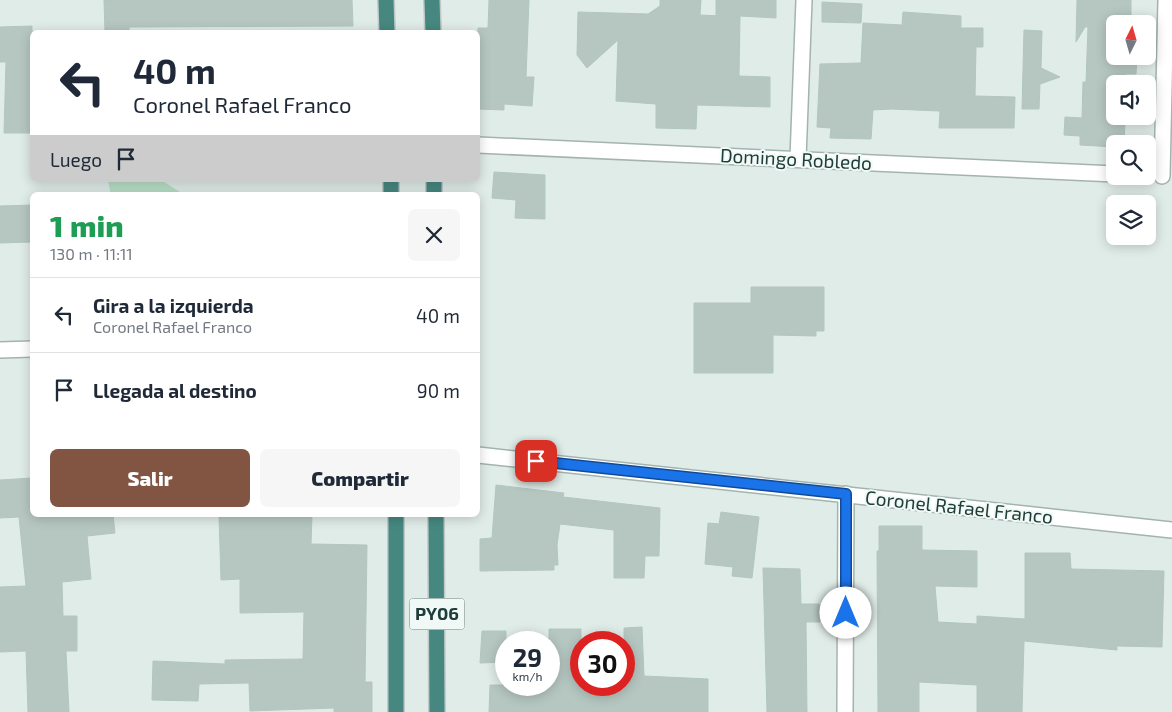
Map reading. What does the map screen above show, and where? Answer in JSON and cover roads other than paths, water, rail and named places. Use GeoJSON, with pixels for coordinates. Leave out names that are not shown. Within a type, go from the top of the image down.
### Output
{"type":"FeatureCollection","features":[{"type":"Feature","properties":{"kind":"highway"},"geometry":{"type":"LineString","coordinates":[[386,0],[387,30]]}},
{"type":"Feature","properties":{"kind":"highway"},"geometry":{"type":"LineString","coordinates":[[432,0],[433,30]]}},
{"type":"Feature","properties":{"kind":"highway","name":"PY06"},"geometry":{"type":"LineString","coordinates":[[396,517],[396,712]]}},
{"type":"Feature","properties":{"kind":"highway","name":"PY06"},"geometry":{"type":"LineString","coordinates":[[436,517],[438,712]]}},
{"type":"Feature","properties":{"kind":"street"},"geometry":{"type":"LineString","coordinates":[[798,159],[804,0]]}},
{"type":"Feature","properties":{"kind":"street"},"geometry":{"type":"LineString","coordinates":[[1160,176],[1166,0]]}},
{"type":"Feature","properties":{"kind":"street","name":"Domingo Robledo"},"geometry":{"type":"LineString","coordinates":[[480,145],[1106,174]]}},
{"type":"Feature","properties":{"kind":"street"},"geometry":{"type":"LineString","coordinates":[[0,350],[30,349]]}},
{"type":"Feature","properties":{"kind":"street","name":"Coronel Rafael Franco"},"geometry":{"type":"LineString","coordinates":[[480,455],[1172,530]]}},
{"type":"Feature","properties":{"kind":"street"},"geometry":{"type":"LineString","coordinates":[[845,712],[846,494]]}}]}
